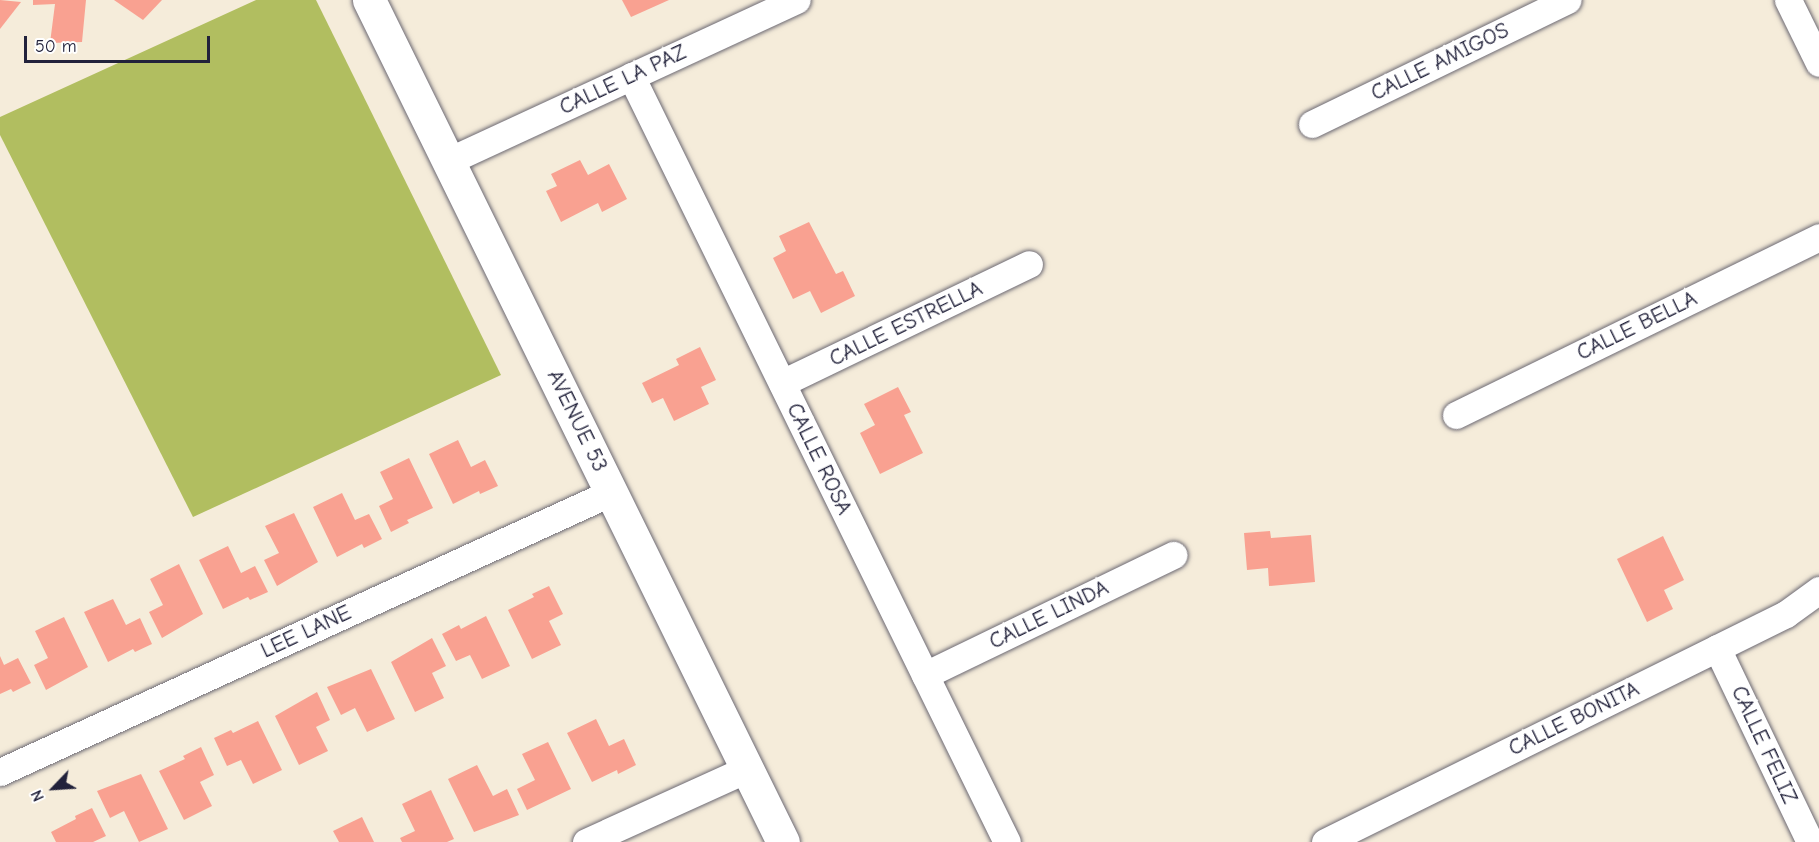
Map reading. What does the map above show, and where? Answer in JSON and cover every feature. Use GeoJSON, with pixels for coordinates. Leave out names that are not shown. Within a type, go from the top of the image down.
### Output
{"type":"FeatureCollection","features":[{"type":"Feature","properties":{"kind":"street","name":"AVENUE 53"},"geometry":{"type":"LineString","coordinates":[[369,0],[783,842]]}},
{"type":"Feature","properties":{"kind":"street","name":"CALLE LA PAZ"},"geometry":{"type":"LineString","coordinates":[[448,161],[797,0]]}},
{"type":"Feature","properties":{"kind":"street","name":"CALLE AMIGOS"},"geometry":{"type":"LineString","coordinates":[[1312,124],[1567,0]]}},
{"type":"Feature","properties":{"kind":"street"},"geometry":{"type":"LineString","coordinates":[[1788,0],[1819,63]]}},
{"type":"Feature","properties":{"kind":"street","name":"CALLE ROSA"},"geometry":{"type":"LineString","coordinates":[[632,76],[1007,842]]}},
{"type":"Feature","properties":{"kind":"street","name":"CALLE BELLA"},"geometry":{"type":"LineString","coordinates":[[1456,415],[1819,237]]}},
{"type":"Feature","properties":{"kind":"street","name":"CALLE ESTRELLA"},"geometry":{"type":"LineString","coordinates":[[782,383],[1029,264]]}},
{"type":"Feature","properties":{"kind":"street","name":"LEE LANE"},"geometry":{"type":"LineString","coordinates":[[0,772],[612,492]]}},
{"type":"Feature","properties":{"kind":"street","name":"CALLE LINDA"},"geometry":{"type":"LineString","coordinates":[[925,675],[1173,555]]}},
{"type":"Feature","properties":{"kind":"street","name":"CALLE BONITA"},"geometry":{"type":"LineString","coordinates":[[1325,842],[1786,614],[1819,590]]}},
{"type":"Feature","properties":{"kind":"street","name":"CALLE FELIZ"},"geometry":{"type":"LineString","coordinates":[[1717,648],[1810,842]]}},
{"type":"Feature","properties":{"kind":"street"},"geometry":{"type":"LineString","coordinates":[[586,842],[747,769]]}},
{"type":"Feature","properties":{"kind":"green space"},"geometry":{"type":"Polygon","coordinates":[[[256,0],[316,0],[501,375],[193,517],[0,135],[0,117],[256,0]]]}},
{"type":"Feature","properties":{"kind":"building"},"geometry":{"type":"Polygon","coordinates":[[[0,0],[21,2],[0,29],[0,0]]]}},
{"type":"Feature","properties":{"kind":"building"},"geometry":{"type":"Polygon","coordinates":[[[33,0],[86,0],[82,42],[50,43],[55,4],[33,5],[33,0]]]}},
{"type":"Feature","properties":{"kind":"building"},"geometry":{"type":"Polygon","coordinates":[[[114,0],[162,0],[143,20],[114,0]]]}},
{"type":"Feature","properties":{"kind":"building"},"geometry":{"type":"Polygon","coordinates":[[[622,0],[669,0],[631,17],[622,0]]]}},
{"type":"Feature","properties":{"kind":"building"},"geometry":{"type":"Polygon","coordinates":[[[580,160],[588,175],[609,164],[627,199],[602,212],[598,203],[561,222],[546,191],[557,186],[551,174],[580,160]]]}},
{"type":"Feature","properties":{"kind":"building"},"geometry":{"type":"Polygon","coordinates":[[[809,222],[836,274],[843,271],[855,296],[821,313],[810,291],[793,299],[773,258],[786,251],[779,236],[809,222]]]}},
{"type":"Feature","properties":{"kind":"building"},"geometry":{"type":"Polygon","coordinates":[[[700,347],[716,380],[701,387],[709,404],[674,421],[663,398],[652,403],[642,383],[679,365],[676,359],[700,347]]]}},
{"type":"Feature","properties":{"kind":"building"},"geometry":{"type":"Polygon","coordinates":[[[898,387],[911,412],[904,415],[923,453],[880,474],[860,433],[875,425],[864,404],[898,387]]]}},
{"type":"Feature","properties":{"kind":"building"},"geometry":{"type":"Polygon","coordinates":[[[458,440],[471,467],[485,460],[498,486],[480,494],[479,491],[453,504],[429,454],[458,440]]]}},
{"type":"Feature","properties":{"kind":"building"},"geometry":{"type":"Polygon","coordinates":[[[409,458],[433,508],[407,520],[409,523],[391,532],[379,506],[393,499],[380,472],[409,458]]]}},
{"type":"Feature","properties":{"kind":"building"},"geometry":{"type":"Polygon","coordinates":[[[342,493],[355,520],[369,514],[382,539],[364,548],[362,544],[337,557],[313,507],[342,493]]]}},
{"type":"Feature","properties":{"kind":"building"},"geometry":{"type":"Polygon","coordinates":[[[294,513],[318,562],[277,586],[264,560],[279,553],[265,526],[294,513]]]}},
{"type":"Feature","properties":{"kind":"building"},"geometry":{"type":"Polygon","coordinates":[[[1270,531],[1271,538],[1311,535],[1315,582],[1269,586],[1268,568],[1247,570],[1244,533],[1270,531]]]}},
{"type":"Feature","properties":{"kind":"building"},"geometry":{"type":"Polygon","coordinates":[[[1663,536],[1684,580],[1664,590],[1673,609],[1647,622],[1617,559],[1663,536]]]}},
{"type":"Feature","properties":{"kind":"building"},"geometry":{"type":"Polygon","coordinates":[[[228,546],[241,573],[255,566],[268,592],[250,600],[248,597],[223,609],[199,560],[228,546]]]}},
{"type":"Feature","properties":{"kind":"building"},"geometry":{"type":"Polygon","coordinates":[[[179,564],[203,614],[162,638],[149,612],[163,605],[150,579],[179,564]]]}},
{"type":"Feature","properties":{"kind":"building"},"geometry":{"type":"Polygon","coordinates":[[[549,586],[563,614],[549,621],[561,645],[532,659],[508,610],[534,597],[532,594],[549,586]]]}},
{"type":"Feature","properties":{"kind":"building"},"geometry":{"type":"Polygon","coordinates":[[[113,599],[126,625],[140,618],[152,644],[135,652],[133,649],[108,662],[84,612],[113,599]]]}},
{"type":"Feature","properties":{"kind":"building"},"geometry":{"type":"Polygon","coordinates":[[[486,616],[510,666],[482,679],[470,655],[456,661],[442,634],[459,625],[461,629],[486,616]]]}},
{"type":"Feature","properties":{"kind":"building"},"geometry":{"type":"Polygon","coordinates":[[[64,617],[88,667],[46,690],[34,665],[48,658],[35,631],[64,617]]]}},
{"type":"Feature","properties":{"kind":"building"},"geometry":{"type":"Polygon","coordinates":[[[432,638],[446,666],[432,673],[444,698],[415,712],[391,662],[432,638]]]}},
{"type":"Feature","properties":{"kind":"building"},"geometry":{"type":"Polygon","coordinates":[[[0,656],[4,665],[18,658],[31,683],[13,692],[11,689],[0,694],[0,656]]]}},
{"type":"Feature","properties":{"kind":"building"},"geometry":{"type":"Polygon","coordinates":[[[371,669],[395,719],[367,732],[355,708],[341,715],[327,687],[371,669]]]}},
{"type":"Feature","properties":{"kind":"building"},"geometry":{"type":"Polygon","coordinates":[[[317,692],[330,720],[316,727],[328,751],[299,765],[275,716],[317,692]]]}},
{"type":"Feature","properties":{"kind":"building"},"geometry":{"type":"Polygon","coordinates":[[[596,719],[609,746],[624,739],[636,765],[618,774],[617,770],[592,782],[567,733],[596,719]]]}},
{"type":"Feature","properties":{"kind":"building"},"geometry":{"type":"Polygon","coordinates":[[[258,721],[282,770],[253,784],[241,760],[227,766],[214,738],[231,730],[233,733],[258,721]]]}},
{"type":"Feature","properties":{"kind":"building"},"geometry":{"type":"Polygon","coordinates":[[[548,742],[571,789],[527,810],[517,789],[535,780],[522,754],[548,742]]]}},
{"type":"Feature","properties":{"kind":"building"},"geometry":{"type":"Polygon","coordinates":[[[201,747],[214,775],[200,782],[212,806],[184,820],[159,771],[185,759],[183,756],[201,747]]]}},
{"type":"Feature","properties":{"kind":"building"},"geometry":{"type":"Polygon","coordinates":[[[477,765],[493,796],[507,789],[519,815],[474,832],[448,779],[477,765]]]}},
{"type":"Feature","properties":{"kind":"building"},"geometry":{"type":"Polygon","coordinates":[[[141,774],[168,829],[139,842],[124,811],[110,818],[97,791],[141,774]]]}},
{"type":"Feature","properties":{"kind":"building"},"geometry":{"type":"Polygon","coordinates":[[[431,790],[454,839],[447,842],[402,842],[400,838],[415,831],[402,804],[431,790]]]}},
{"type":"Feature","properties":{"kind":"building"},"geometry":{"type":"Polygon","coordinates":[[[92,808],[106,836],[93,842],[56,842],[51,832],[92,808]]]}},
{"type":"Feature","properties":{"kind":"building"},"geometry":{"type":"Polygon","coordinates":[[[362,817],[374,842],[339,842],[333,831],[362,817]]]}}]}
